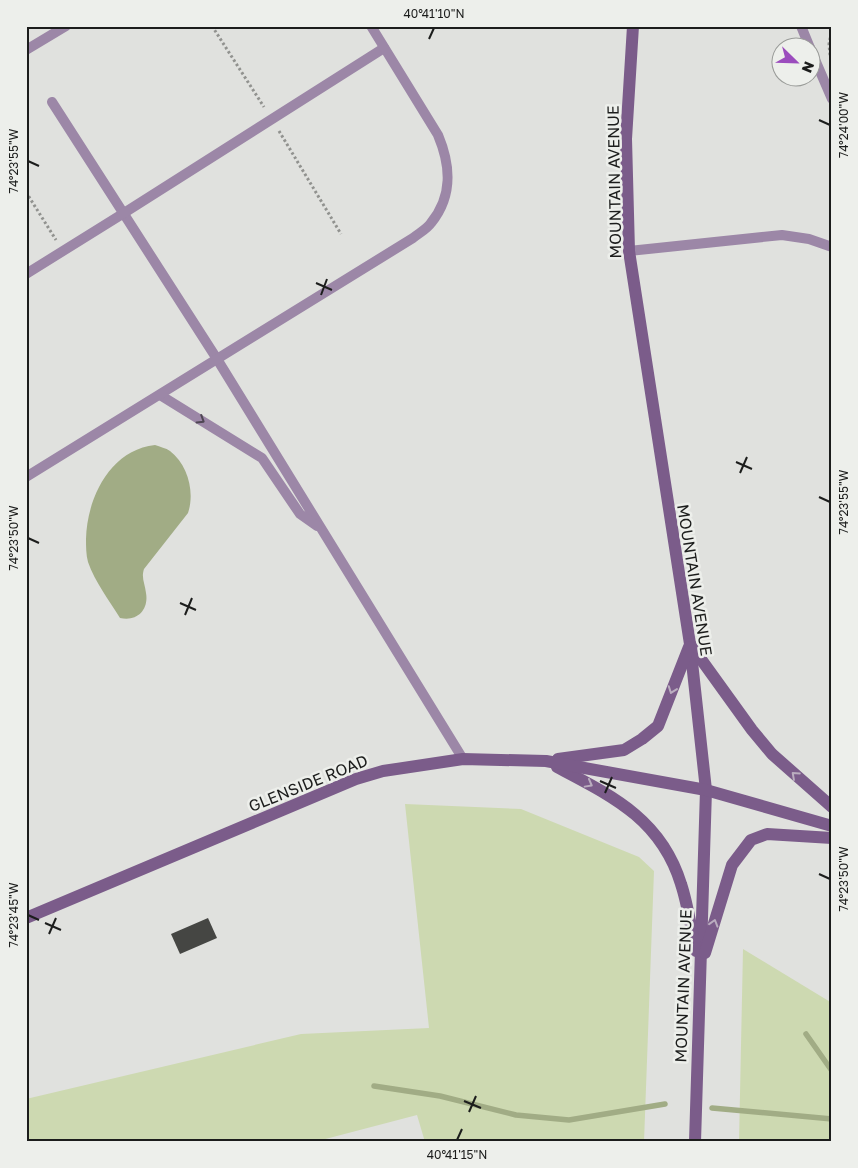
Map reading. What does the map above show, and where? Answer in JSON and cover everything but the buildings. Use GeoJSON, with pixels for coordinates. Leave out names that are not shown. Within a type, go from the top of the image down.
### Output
{"type":"FeatureCollection","features":[{"type":"Feature","properties":{"kind":"main road","name":"MOUNTAIN AVENUE"},"geometry":{"type":"LineString","coordinates":[[633,26],[626,139],[629,251],[690,644],[706,790],[695,1142]]}},
{"type":"Feature","properties":{"kind":"main road"},"geometry":{"type":"LineString","coordinates":[[546,761],[624,750],[658,726],[690,644]]}},
{"type":"Feature","properties":{"kind":"main road"},"geometry":{"type":"LineString","coordinates":[[690,644],[762,742],[796,776],[832,807]]}},
{"type":"Feature","properties":{"kind":"main road","name":"GLENSIDE ROAD"},"geometry":{"type":"LineString","coordinates":[[26,918],[356,779],[383,771],[463,760],[546,761],[706,790],[832,826]]}},
{"type":"Feature","properties":{"kind":"main road"},"geometry":{"type":"LineString","coordinates":[[546,761],[616,799],[638,816],[657,838],[673,862],[681,884],[700,969]]}},
{"type":"Feature","properties":{"kind":"main road"},"geometry":{"type":"LineString","coordinates":[[700,969],[732,865],[751,840],[767,834],[832,838]]}},
{"type":"Feature","properties":{"kind":"lane"},"geometry":{"type":"LineString","coordinates":[[26,50],[66,26]]}},
{"type":"Feature","properties":{"kind":"lane"},"geometry":{"type":"LineString","coordinates":[[26,477],[413,238],[430,224],[444,201],[448,176],[446,153],[438,135],[371,26]]}},
{"type":"Feature","properties":{"kind":"lane"},"geometry":{"type":"LineString","coordinates":[[801,26],[808,31]]}},
{"type":"Feature","properties":{"kind":"lane"},"geometry":{"type":"LineString","coordinates":[[26,274],[384,48]]}},
{"type":"Feature","properties":{"kind":"lane"},"geometry":{"type":"LineString","coordinates":[[820,72],[832,100]]}},
{"type":"Feature","properties":{"kind":"lane"},"geometry":{"type":"LineString","coordinates":[[52,102],[216,359],[463,760]]}},
{"type":"Feature","properties":{"kind":"lane"},"geometry":{"type":"LineString","coordinates":[[629,251],[782,235],[809,239],[832,247]]}},
{"type":"Feature","properties":{"kind":"lane"},"geometry":{"type":"LineString","coordinates":[[160,394],[262,458],[300,514],[321,529]]}},
{"type":"Feature","properties":{"kind":"path"},"geometry":{"type":"LineString","coordinates":[[832,28],[829,44],[832,60]]}},
{"type":"Feature","properties":{"kind":"path"},"geometry":{"type":"LineString","coordinates":[[26,192],[63,251]]}},
{"type":"Feature","properties":{"kind":"shaded area"},"geometry":{"type":"Polygon","coordinates":[[[155,445],[170,451],[181,464],[190,488],[190,505],[188,513],[144,569],[146,605],[144,609],[132,618],[120,618],[98,584],[88,562],[86,553],[87,523],[96,493],[104,478],[114,466],[125,456],[139,449],[155,445]]]}},
{"type":"Feature","properties":{"kind":"shaded area"},"geometry":{"type":"Polygon","coordinates":[[[405,804],[521,809],[639,857],[654,871],[644,1142],[425,1142],[417,1115],[314,1142],[26,1142],[26,1099],[301,1034],[429,1028],[405,804]]]}},
{"type":"Feature","properties":{"kind":"shaded area"},"geometry":{"type":"Polygon","coordinates":[[[743,949],[832,1003],[832,1142],[739,1142],[743,949]]]}},
{"type":"Feature","properties":{"kind":"waterway"},"geometry":{"type":"LineString","coordinates":[[806,1034],[832,1071]]}},
{"type":"Feature","properties":{"kind":"waterway"},"geometry":{"type":"LineString","coordinates":[[374,1086],[440,1096],[516,1115],[569,1120],[665,1104]]}},
{"type":"Feature","properties":{"kind":"waterway"},"geometry":{"type":"LineString","coordinates":[[712,1108],[832,1119]]}}]}
